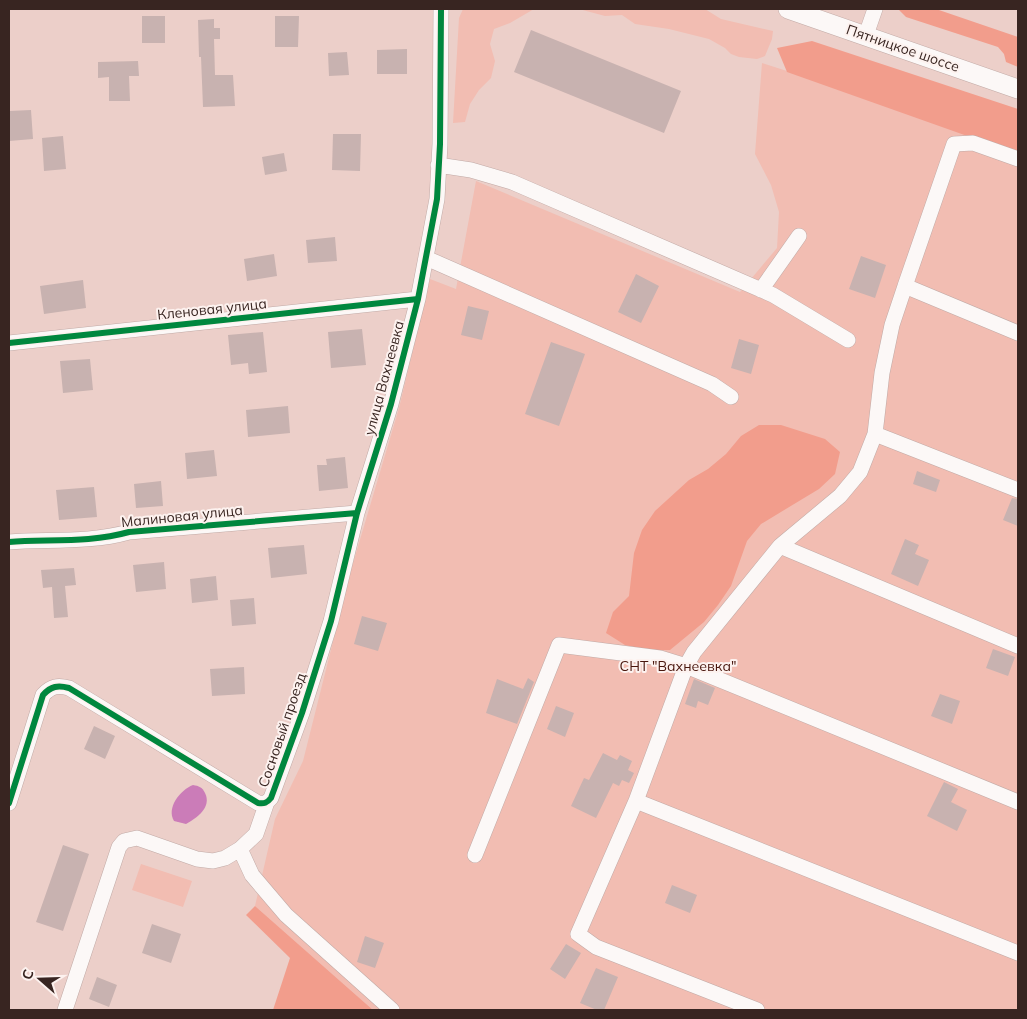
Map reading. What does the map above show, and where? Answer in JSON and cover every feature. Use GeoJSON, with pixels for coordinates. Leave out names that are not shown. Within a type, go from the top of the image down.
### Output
{"type":"FeatureCollection","features":[{"type":"Feature","properties":{"kind":"main road","name":"Пятницкое шоссе"},"geometry":{"type":"LineString","coordinates":[[788,9],[1018,89]]}},
{"type":"Feature","properties":{"kind":"street","name":"улица Вахнеевка"},"geometry":{"type":"LineString","coordinates":[[357,513],[391,404],[418,299],[436,199],[442,9]]}},
{"type":"Feature","properties":{"kind":"street"},"geometry":{"type":"LineString","coordinates":[[866,35],[873,9]]}},
{"type":"Feature","properties":{"kind":"street"},"geometry":{"type":"LineString","coordinates":[[757,1010],[596,947],[578,934],[636,801],[686,666],[694,652],[780,546],[840,496],[860,472],[875,434],[882,373],[892,325],[954,144],[973,143],[1018,159]]}},
{"type":"Feature","properties":{"kind":"street"},"geometry":{"type":"LineString","coordinates":[[438,165],[471,170],[512,182],[773,295],[848,340]]}},
{"type":"Feature","properties":{"kind":"street"},"geometry":{"type":"LineString","coordinates":[[761,290],[799,236]]}},
{"type":"Feature","properties":{"kind":"street"},"geometry":{"type":"LineString","coordinates":[[426,258],[712,384],[731,398]]}},
{"type":"Feature","properties":{"kind":"street"},"geometry":{"type":"LineString","coordinates":[[904,286],[1018,333]]}},
{"type":"Feature","properties":{"kind":"street","name":"Кленовая улица"},"geometry":{"type":"LineString","coordinates":[[9,344],[418,299]]}},
{"type":"Feature","properties":{"kind":"street"},"geometry":{"type":"LineString","coordinates":[[875,434],[1018,490]]}},
{"type":"Feature","properties":{"kind":"street","name":"Малиновая улица"},"geometry":{"type":"LineString","coordinates":[[9,542],[96,538],[129,532],[357,513]]}},
{"type":"Feature","properties":{"kind":"street","name":"Сосновый проезд"},"geometry":{"type":"LineString","coordinates":[[9,803],[43,695],[54,686],[69,688],[258,804],[267,802],[271,798],[302,713],[325,640],[357,513]]}},
{"type":"Feature","properties":{"kind":"street"},"geometry":{"type":"LineString","coordinates":[[780,546],[1018,646]]}},
{"type":"Feature","properties":{"kind":"street"},"geometry":{"type":"LineString","coordinates":[[474,855],[558,646],[660,658],[686,666],[1018,802]]}},
{"type":"Feature","properties":{"kind":"street"},"geometry":{"type":"LineString","coordinates":[[636,801],[1018,953]]}},
{"type":"Feature","properties":{"kind":"street"},"geometry":{"type":"LineString","coordinates":[[65,1010],[120,847],[124,841],[137,838],[197,859],[213,861],[225,858],[240,849],[256,834],[267,802]]}},
{"type":"Feature","properties":{"kind":"street"},"geometry":{"type":"LineString","coordinates":[[240,849],[252,876],[286,915],[392,1010]]}},
{"type":"Feature","properties":{"kind":"green space"},"geometry":{"type":"Polygon","coordinates":[[[463,9],[534,9],[510,23],[494,29],[490,44],[495,61],[491,78],[479,90],[470,104],[465,122],[453,123],[459,18],[463,9]]]}},
{"type":"Feature","properties":{"kind":"green space"},"geometry":{"type":"Polygon","coordinates":[[[579,9],[705,9],[721,19],[773,31],[772,39],[765,56],[757,59],[739,57],[731,54],[725,48],[709,39],[669,29],[635,24],[622,15],[605,16],[579,9]]]}},
{"type":"Feature","properties":{"kind":"green space","name":"СНТ \"Вахнеевка\""},"geometry":{"type":"Polygon","coordinates":[[[762,63],[1018,145],[1018,1010],[373,1010],[255,906],[275,819],[303,761],[351,570],[399,408],[430,279],[456,289],[476,181],[740,292],[777,248],[779,212],[771,185],[755,154],[762,63]]]}},
{"type":"Feature","properties":{"kind":"green space"},"geometry":{"type":"Polygon","coordinates":[[[141,864],[192,881],[183,907],[132,890],[141,864]]]}},
{"type":"Feature","properties":{"kind":"shaded area"},"geometry":{"type":"Polygon","coordinates":[[[898,9],[936,9],[1018,37],[1018,67],[1006,62],[1004,54],[998,47],[906,17],[898,9]]]}},
{"type":"Feature","properties":{"kind":"shaded area"},"geometry":{"type":"Polygon","coordinates":[[[812,41],[1018,109],[1018,154],[787,72],[777,48],[812,41]]]}},
{"type":"Feature","properties":{"kind":"shaded area"},"geometry":{"type":"Polygon","coordinates":[[[759,425],[781,425],[825,439],[840,452],[835,474],[819,489],[761,524],[747,541],[731,586],[718,605],[704,622],[670,650],[648,650],[625,645],[606,633],[613,612],[629,596],[634,553],[642,530],[655,511],[689,480],[708,469],[726,454],[741,436],[759,425]]]}},
{"type":"Feature","properties":{"kind":"shaded area"},"geometry":{"type":"Polygon","coordinates":[[[193,785],[203,789],[207,798],[205,807],[195,819],[186,824],[174,821],[172,816],[173,805],[183,791],[193,785]]]}},
{"type":"Feature","properties":{"kind":"shaded area"},"geometry":{"type":"Polygon","coordinates":[[[255,906],[373,1010],[273,1010],[290,958],[246,915],[255,906]]]}},
{"type":"Feature","properties":{"kind":"building"},"geometry":{"type":"Polygon","coordinates":[[[142,16],[165,16],[165,43],[142,43],[142,16]]]}},
{"type":"Feature","properties":{"kind":"building"},"geometry":{"type":"Polygon","coordinates":[[[275,16],[299,16],[298,47],[275,47],[275,16]]]}},
{"type":"Feature","properties":{"kind":"building"},"geometry":{"type":"Polygon","coordinates":[[[214,19],[214,28],[220,28],[220,39],[214,39],[215,75],[233,75],[235,106],[203,107],[198,20],[214,19]]]}},
{"type":"Feature","properties":{"kind":"building"},"geometry":{"type":"Polygon","coordinates":[[[531,30],[681,91],[664,133],[514,72],[531,30]]]}},
{"type":"Feature","properties":{"kind":"building"},"geometry":{"type":"Polygon","coordinates":[[[407,49],[407,74],[377,74],[377,50],[407,49]]]}},
{"type":"Feature","properties":{"kind":"building"},"geometry":{"type":"Polygon","coordinates":[[[347,52],[349,75],[329,76],[328,53],[347,52]]]}},
{"type":"Feature","properties":{"kind":"building"},"geometry":{"type":"Polygon","coordinates":[[[138,61],[139,76],[129,76],[130,101],[109,101],[109,77],[98,78],[98,62],[138,61]]]}},
{"type":"Feature","properties":{"kind":"building"},"geometry":{"type":"Polygon","coordinates":[[[31,110],[33,139],[9,141],[9,111],[31,110]]]}},
{"type":"Feature","properties":{"kind":"building"},"geometry":{"type":"Polygon","coordinates":[[[333,134],[361,134],[360,171],[332,170],[333,134]]]}},
{"type":"Feature","properties":{"kind":"building"},"geometry":{"type":"Polygon","coordinates":[[[63,136],[66,169],[44,171],[42,138],[63,136]]]}},
{"type":"Feature","properties":{"kind":"building"},"geometry":{"type":"Polygon","coordinates":[[[284,153],[287,171],[265,175],[262,157],[284,153]]]}},
{"type":"Feature","properties":{"kind":"building"},"geometry":{"type":"Polygon","coordinates":[[[335,237],[337,261],[308,263],[306,240],[335,237]]]}},
{"type":"Feature","properties":{"kind":"building"},"geometry":{"type":"Polygon","coordinates":[[[274,254],[277,276],[247,281],[244,259],[274,254]]]}},
{"type":"Feature","properties":{"kind":"building"},"geometry":{"type":"Polygon","coordinates":[[[861,256],[886,265],[875,298],[849,289],[861,256]]]}},
{"type":"Feature","properties":{"kind":"building"},"geometry":{"type":"Polygon","coordinates":[[[636,274],[659,286],[641,323],[618,312],[636,274]]]}},
{"type":"Feature","properties":{"kind":"building"},"geometry":{"type":"Polygon","coordinates":[[[83,280],[86,308],[44,314],[40,286],[83,280]]]}},
{"type":"Feature","properties":{"kind":"building"},"geometry":{"type":"Polygon","coordinates":[[[468,306],[489,311],[482,340],[461,335],[468,306]]]}},
{"type":"Feature","properties":{"kind":"building"},"geometry":{"type":"Polygon","coordinates":[[[362,329],[366,365],[331,368],[328,332],[362,329]]]}},
{"type":"Feature","properties":{"kind":"building"},"geometry":{"type":"Polygon","coordinates":[[[263,332],[267,372],[249,374],[248,363],[231,365],[228,335],[263,332]]]}},
{"type":"Feature","properties":{"kind":"building"},"geometry":{"type":"Polygon","coordinates":[[[739,339],[759,345],[751,374],[731,368],[739,339]]]}},
{"type":"Feature","properties":{"kind":"building"},"geometry":{"type":"Polygon","coordinates":[[[551,342],[585,354],[559,426],[525,414],[551,342]]]}},
{"type":"Feature","properties":{"kind":"building"},"geometry":{"type":"Polygon","coordinates":[[[90,359],[93,390],[63,393],[60,361],[90,359]]]}},
{"type":"Feature","properties":{"kind":"building"},"geometry":{"type":"Polygon","coordinates":[[[288,406],[290,433],[248,437],[246,410],[288,406]]]}},
{"type":"Feature","properties":{"kind":"building"},"geometry":{"type":"Polygon","coordinates":[[[214,450],[217,476],[187,479],[185,453],[214,450]]]}},
{"type":"Feature","properties":{"kind":"building"},"geometry":{"type":"Polygon","coordinates":[[[345,457],[348,488],[319,491],[317,465],[327,465],[326,459],[345,457]]]}},
{"type":"Feature","properties":{"kind":"building"},"geometry":{"type":"Polygon","coordinates":[[[917,471],[940,480],[936,492],[913,484],[917,471]]]}},
{"type":"Feature","properties":{"kind":"building"},"geometry":{"type":"Polygon","coordinates":[[[161,481],[163,506],[136,508],[134,484],[161,481]]]}},
{"type":"Feature","properties":{"kind":"building"},"geometry":{"type":"Polygon","coordinates":[[[94,487],[97,517],[59,520],[56,490],[94,487]]]}},
{"type":"Feature","properties":{"kind":"building"},"geometry":{"type":"Polygon","coordinates":[[[1012,498],[1018,499],[1018,526],[1003,520],[1012,498]]]}},
{"type":"Feature","properties":{"kind":"building"},"geometry":{"type":"Polygon","coordinates":[[[905,539],[919,545],[915,554],[929,560],[918,586],[891,574],[905,539]]]}},
{"type":"Feature","properties":{"kind":"building"},"geometry":{"type":"Polygon","coordinates":[[[304,545],[307,574],[271,578],[268,548],[304,545]]]}},
{"type":"Feature","properties":{"kind":"building"},"geometry":{"type":"Polygon","coordinates":[[[164,562],[166,589],[136,592],[133,565],[164,562]]]}},
{"type":"Feature","properties":{"kind":"building"},"geometry":{"type":"Polygon","coordinates":[[[74,568],[76,585],[65,586],[68,617],[54,618],[52,587],[43,588],[41,570],[74,568]]]}},
{"type":"Feature","properties":{"kind":"building"},"geometry":{"type":"Polygon","coordinates":[[[216,576],[218,600],[192,603],[190,579],[216,576]]]}},
{"type":"Feature","properties":{"kind":"building"},"geometry":{"type":"Polygon","coordinates":[[[254,598],[256,624],[232,626],[230,600],[254,598]]]}},
{"type":"Feature","properties":{"kind":"building"},"geometry":{"type":"Polygon","coordinates":[[[362,616],[387,623],[378,651],[354,644],[362,616]]]}},
{"type":"Feature","properties":{"kind":"building"},"geometry":{"type":"Polygon","coordinates":[[[993,649],[1015,657],[1008,676],[986,668],[993,649]]]}},
{"type":"Feature","properties":{"kind":"building"},"geometry":{"type":"Polygon","coordinates":[[[244,667],[245,694],[212,696],[210,669],[244,667]]]}},
{"type":"Feature","properties":{"kind":"building"},"geometry":{"type":"Polygon","coordinates":[[[528,678],[534,682],[517,724],[486,713],[497,679],[523,689],[528,678]]]}},
{"type":"Feature","properties":{"kind":"building"},"geometry":{"type":"Polygon","coordinates":[[[694,679],[715,688],[708,705],[698,701],[696,708],[685,704],[694,679]]]}},
{"type":"Feature","properties":{"kind":"building"},"geometry":{"type":"Polygon","coordinates":[[[940,694],[960,701],[952,724],[931,716],[940,694]]]}},
{"type":"Feature","properties":{"kind":"building"},"geometry":{"type":"Polygon","coordinates":[[[556,706],[574,713],[565,737],[547,729],[556,706]]]}},
{"type":"Feature","properties":{"kind":"building"},"geometry":{"type":"Polygon","coordinates":[[[94,726],[115,736],[105,759],[84,749],[94,726]]]}},
{"type":"Feature","properties":{"kind":"building"},"geometry":{"type":"Polygon","coordinates":[[[603,753],[617,760],[620,755],[632,761],[628,770],[634,773],[629,783],[622,780],[619,786],[613,783],[596,818],[571,806],[584,778],[589,780],[603,753]]]}},
{"type":"Feature","properties":{"kind":"building"},"geometry":{"type":"Polygon","coordinates":[[[944,782],[958,789],[951,802],[967,810],[957,831],[927,816],[944,782]]]}},
{"type":"Feature","properties":{"kind":"building"},"geometry":{"type":"Polygon","coordinates":[[[63,845],[89,854],[63,931],[36,922],[63,845]]]}},
{"type":"Feature","properties":{"kind":"building"},"geometry":{"type":"Polygon","coordinates":[[[672,885],[697,895],[690,913],[665,903],[672,885]]]}},
{"type":"Feature","properties":{"kind":"building"},"geometry":{"type":"Polygon","coordinates":[[[152,924],[181,934],[171,963],[142,953],[152,924]]]}},
{"type":"Feature","properties":{"kind":"building"},"geometry":{"type":"Polygon","coordinates":[[[365,936],[384,943],[375,968],[357,962],[365,936]]]}},
{"type":"Feature","properties":{"kind":"building"},"geometry":{"type":"Polygon","coordinates":[[[566,944],[581,953],[565,979],[550,969],[566,944]]]}},
{"type":"Feature","properties":{"kind":"building"},"geometry":{"type":"Polygon","coordinates":[[[596,968],[618,977],[604,1010],[597,1010],[580,1003],[596,968]]]}},
{"type":"Feature","properties":{"kind":"building"},"geometry":{"type":"Polygon","coordinates":[[[97,977],[117,985],[109,1007],[89,999],[97,977]]]}},
{"type":"Feature","properties":{"kind":"cycle path"},"geometry":{"type":"LineString","coordinates":[[9,803],[43,695],[52,688],[58,687],[69,688],[258,803],[265,803],[271,798],[302,713],[331,621],[357,513],[391,404],[418,299],[437,199],[440,144],[441,9]]}},
{"type":"Feature","properties":{"kind":"cycle path"},"geometry":{"type":"LineString","coordinates":[[9,343],[418,299]]}},
{"type":"Feature","properties":{"kind":"cycle path"},"geometry":{"type":"LineString","coordinates":[[9,542],[99,538],[129,532],[357,513]]}}]}
